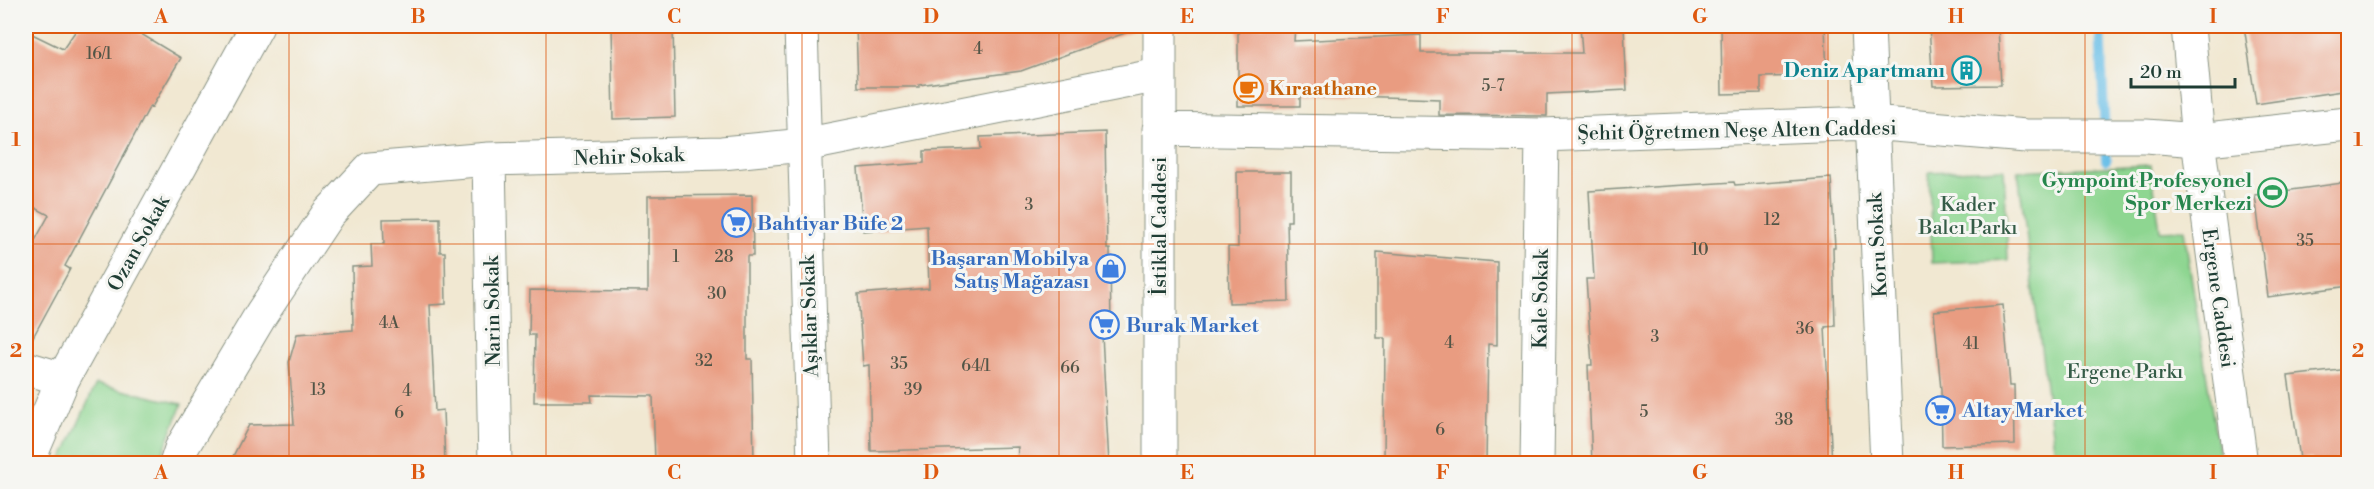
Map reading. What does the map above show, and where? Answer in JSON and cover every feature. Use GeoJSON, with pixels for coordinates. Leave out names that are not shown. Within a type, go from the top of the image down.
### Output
{"type":"FeatureCollection","features":[{"type":"Feature","properties":{"kind":"street","name":"Ozan Sokak"},"geometry":{"type":"LineString","coordinates":[[27,464],[63,379],[257,26]]}},
{"type":"Feature","properties":{"kind":"street","name":"Aşıklar Sokak"},"geometry":{"type":"LineString","coordinates":[[801,26],[814,464]]}},
{"type":"Feature","properties":{"kind":"street","name":"İstiklal Caddesi"},"geometry":{"type":"LineString","coordinates":[[1160,26],[1160,464]]}},
{"type":"Feature","properties":{"kind":"street","name":"Koru Sokak"},"geometry":{"type":"LineString","coordinates":[[1868,26],[1887,464]]}},
{"type":"Feature","properties":{"kind":"street","name":"Ergene Caddesi"},"geometry":{"type":"LineString","coordinates":[[2188,26],[2198,140],[2241,464]]}},
{"type":"Feature","properties":{"kind":"street","name":"Nehir Sokak"},"geometry":{"type":"LineString","coordinates":[[176,464],[181,449],[262,313],[328,214],[370,169],[489,159],[722,153],[804,145],[1159,75]]}},
{"type":"Feature","properties":{"kind":"street","name":"Şehit Öğretmen Neşe Alten Caddesi"},"geometry":{"type":"LineString","coordinates":[[1159,129],[1542,135],[1871,123],[2026,136],[2146,136],[2198,140],[2349,124]]}},
{"type":"Feature","properties":{"kind":"street","name":"Kale Sokak"},"geometry":{"type":"LineString","coordinates":[[1537,464],[1542,135]]}},
{"type":"Feature","properties":{"kind":"street","name":"Narin Sokak"},"geometry":{"type":"LineString","coordinates":[[489,159],[495,464]]}},
{"type":"Feature","properties":{"kind":"street"},"geometry":{"type":"LineString","coordinates":[[26,368],[63,379]]}},
{"type":"Feature","properties":{"kind":"green space","name":"Ergene Parkı"},"geometry":{"type":"Polygon","coordinates":[[[2151,165],[2160,231],[2184,230],[2220,463],[2056,463],[2018,171],[2151,165]]]}},
{"type":"Feature","properties":{"kind":"green space","name":"Kader Balcı Parkı"},"geometry":{"type":"Polygon","coordinates":[[[2004,169],[2008,260],[1932,263],[1929,172],[2004,169]]]}},
{"type":"Feature","properties":{"kind":"green space"},"geometry":{"type":"Polygon","coordinates":[[[96,384],[182,404],[159,463],[60,464],[96,384]]]}},
{"type":"Feature","properties":{"kind":"building"},"geometry":{"type":"Polygon","coordinates":[[[79,26],[128,26],[181,58],[152,107],[150,106],[65,266],[70,269],[26,350],[26,257],[49,215],[26,203],[26,31],[63,49],[79,26]]]}},
{"type":"Feature","properties":{"kind":"building"},"geometry":{"type":"Polygon","coordinates":[[[611,26],[673,26],[675,117],[613,119],[611,26]]]}},
{"type":"Feature","properties":{"kind":"building"},"geometry":{"type":"Polygon","coordinates":[[[856,26],[1135,26],[1136,29],[1021,71],[919,85],[919,87],[858,87],[856,26]]]}},
{"type":"Feature","properties":{"kind":"building"},"geometry":{"type":"Polygon","coordinates":[[[1238,26],[1295,26],[1294,41],[1421,35],[1421,53],[1582,53],[1580,26],[1624,26],[1627,90],[1547,94],[1547,116],[1439,115],[1439,99],[1300,94],[1300,106],[1238,106],[1238,26]]]}},
{"type":"Feature","properties":{"kind":"building"},"geometry":{"type":"Polygon","coordinates":[[[1721,26],[1825,26],[1827,76],[1761,77],[1761,93],[1722,94],[1721,26]]]}},
{"type":"Feature","properties":{"kind":"building","name":"Deniz Apartmanı"},"geometry":{"type":"Polygon","coordinates":[[[1929,26],[1998,26],[2001,85],[1933,86],[1929,26]]]}},
{"type":"Feature","properties":{"kind":"building"},"geometry":{"type":"Polygon","coordinates":[[[2244,26],[2341,26],[2349,71],[2349,90],[2256,104],[2244,26]]]}},
{"type":"Feature","properties":{"kind":"building"},"geometry":{"type":"Polygon","coordinates":[[[1105,132],[1111,335],[1102,335],[1109,464],[1017,464],[1018,447],[871,451],[869,365],[863,366],[858,294],[929,288],[927,226],[863,231],[858,168],[924,163],[924,151],[981,149],[980,137],[1105,132]]]}},
{"type":"Feature","properties":{"kind":"building"},"geometry":{"type":"Polygon","coordinates":[[[1237,172],[1291,172],[1291,221],[1287,221],[1289,301],[1229,303],[1228,247],[1238,247],[1237,172]]]}},
{"type":"Feature","properties":{"kind":"building"},"geometry":{"type":"Polygon","coordinates":[[[1831,178],[1835,248],[1833,248],[1835,326],[1825,327],[1832,464],[1592,464],[1588,365],[1592,365],[1586,279],[1594,279],[1589,191],[1734,182],[1735,185],[1831,178]]]}},
{"type":"Feature","properties":{"kind":"building"},"geometry":{"type":"Polygon","coordinates":[[[2349,182],[2349,286],[2268,297],[2255,195],[2349,182]]]}},
{"type":"Feature","properties":{"kind":"building"},"geometry":{"type":"Polygon","coordinates":[[[752,195],[753,256],[747,256],[747,359],[752,359],[754,463],[655,464],[653,396],[591,395],[592,402],[534,402],[535,335],[529,335],[530,290],[648,291],[648,196],[752,195]]]}},
{"type":"Feature","properties":{"kind":"building"},"geometry":{"type":"Polygon","coordinates":[[[440,218],[440,252],[445,252],[446,304],[430,305],[435,411],[443,410],[445,464],[229,464],[249,425],[294,424],[289,362],[297,334],[353,330],[352,267],[372,266],[371,244],[384,244],[383,219],[440,218]]]}},
{"type":"Feature","properties":{"kind":"building"},"geometry":{"type":"Polygon","coordinates":[[[1377,252],[1497,262],[1497,345],[1488,344],[1486,464],[1384,464],[1385,338],[1377,338],[1377,252]]]}},
{"type":"Feature","properties":{"kind":"building"},"geometry":{"type":"Polygon","coordinates":[[[2003,305],[2010,385],[2014,385],[2015,444],[1942,446],[1941,390],[1934,311],[2003,305]]]}},
{"type":"Feature","properties":{"kind":"building"},"geometry":{"type":"Polygon","coordinates":[[[2349,369],[2349,464],[2312,464],[2312,458],[2300,459],[2288,376],[2349,369]]]}},
{"type":"Feature","properties":{"kind":"waterway"},"geometry":{"type":"LineString","coordinates":[[2100,26],[2106,160]]}},
{"type":"Feature","properties":{"kind":"place","name":"Deniz Apartmanı"},"geometry":{"type":"Point","coordinates":[1966,70]}},
{"type":"Feature","properties":{"kind":"place","name":"Kıraathane"},"geometry":{"type":"Point","coordinates":[1248,88]}},
{"type":"Feature","properties":{"kind":"place","name":"Gympoint Profesyonel Spor Merkezi"},"geometry":{"type":"Point","coordinates":[2273,192]}},
{"type":"Feature","properties":{"kind":"place","name":"Bahtiyar Büfe 2"},"geometry":{"type":"Point","coordinates":[736,223]}},
{"type":"Feature","properties":{"kind":"place","name":"Başaran Mobilya Satış Mağazası"},"geometry":{"type":"Point","coordinates":[1110,269]}},
{"type":"Feature","properties":{"kind":"place","name":"Burak Market"},"geometry":{"type":"Point","coordinates":[1105,325]}},
{"type":"Feature","properties":{"kind":"place","name":"Altay Market"},"geometry":{"type":"Point","coordinates":[1941,410]}}]}
